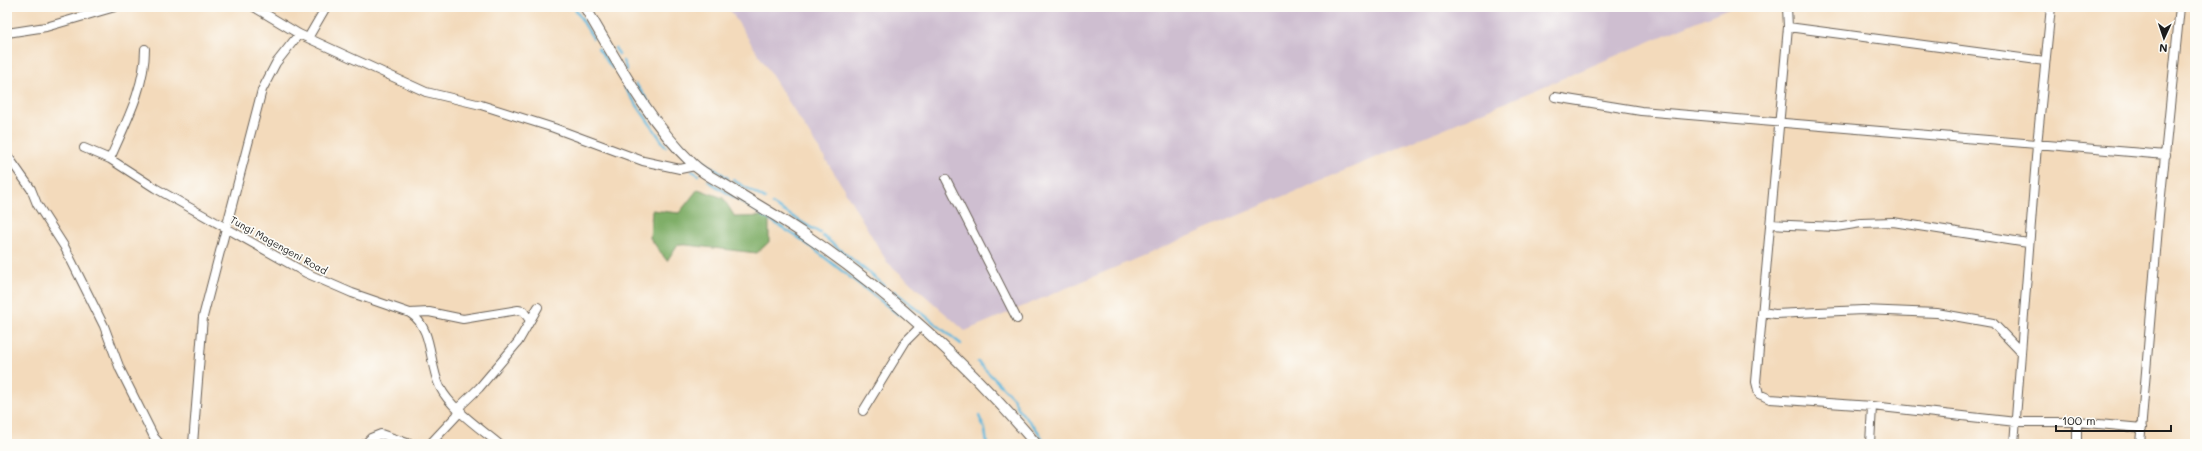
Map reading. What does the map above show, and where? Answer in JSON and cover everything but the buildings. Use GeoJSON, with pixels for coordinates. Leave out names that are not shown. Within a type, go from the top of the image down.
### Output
{"type":"FeatureCollection","features":[{"type":"Feature","properties":{"kind":"main road"},"geometry":{"type":"LineString","coordinates":[[585,7],[635,91],[678,149],[695,166],[804,234],[888,297],[960,360],[1004,406],[1036,444]]}},
{"type":"Feature","properties":{"kind":"street"},"geometry":{"type":"LineString","coordinates":[[7,33],[46,27],[114,7]]}},
{"type":"Feature","properties":{"kind":"street"},"geometry":{"type":"LineString","coordinates":[[254,7],[298,34],[426,92],[481,105],[554,128],[643,161],[680,169],[695,166]]}},
{"type":"Feature","properties":{"kind":"street"},"geometry":{"type":"LineString","coordinates":[[308,38],[326,7]]}},
{"type":"Feature","properties":{"kind":"street"},"geometry":{"type":"LineString","coordinates":[[1786,7],[1788,27],[1756,387],[1759,394],[1770,399],[1872,406],[2016,422],[2077,422],[2142,428]]}},
{"type":"Feature","properties":{"kind":"street"},"geometry":{"type":"LineString","coordinates":[[2014,444],[2028,243],[2051,7]]}},
{"type":"Feature","properties":{"kind":"street"},"geometry":{"type":"LineString","coordinates":[[2140,444],[2159,215],[2180,7]]}},
{"type":"Feature","properties":{"kind":"street"},"geometry":{"type":"LineString","coordinates":[[1788,27],[2045,61]]}},
{"type":"Feature","properties":{"kind":"street"},"geometry":{"type":"LineString","coordinates":[[193,444],[203,317],[210,283],[262,90],[276,63],[298,34]]}},
{"type":"Feature","properties":{"kind":"street"},"geometry":{"type":"LineString","coordinates":[[110,159],[128,118],[142,78],[145,66],[145,49]]}},
{"type":"Feature","properties":{"kind":"street"},"geometry":{"type":"LineString","coordinates":[[1555,97],[1641,111],[2166,155]]}},
{"type":"Feature","properties":{"kind":"street","name":"Tungi Magengeni Road"},"geometry":{"type":"LineString","coordinates":[[84,148],[110,159],[155,188],[306,273],[352,293],[410,313]]}},
{"type":"Feature","properties":{"kind":"street"},"geometry":{"type":"LineString","coordinates":[[7,155],[31,189],[37,204],[64,246],[98,314],[120,369],[154,437],[160,444]]}},
{"type":"Feature","properties":{"kind":"street"},"geometry":{"type":"LineString","coordinates":[[946,179],[1018,319]]}},
{"type":"Feature","properties":{"kind":"street"},"geometry":{"type":"LineString","coordinates":[[1770,224],[1836,227],[1861,223],[1893,222],[2028,243]]}},
{"type":"Feature","properties":{"kind":"street"},"geometry":{"type":"LineString","coordinates":[[430,444],[518,342],[529,319],[538,307]]}},
{"type":"Feature","properties":{"kind":"street"},"geometry":{"type":"LineString","coordinates":[[410,313],[429,312],[463,320],[518,310],[523,311],[529,319]]}},
{"type":"Feature","properties":{"kind":"street"},"geometry":{"type":"LineString","coordinates":[[1762,312],[1790,313],[1863,310],[1937,313],[1993,323],[2021,352]]}},
{"type":"Feature","properties":{"kind":"street"},"geometry":{"type":"LineString","coordinates":[[410,313],[417,318],[426,335],[440,388],[459,410],[499,444]]}},
{"type":"Feature","properties":{"kind":"street"},"geometry":{"type":"LineString","coordinates":[[863,411],[906,341],[921,326]]}},
{"type":"Feature","properties":{"kind":"street"},"geometry":{"type":"LineString","coordinates":[[1870,444],[1872,406]]}},
{"type":"Feature","properties":{"kind":"street"},"geometry":{"type":"LineString","coordinates":[[2077,422],[2077,444]]}},
{"type":"Feature","properties":{"kind":"street"},"geometry":{"type":"LineString","coordinates":[[365,444],[371,438],[382,434],[410,444]]}},
{"type":"Feature","properties":{"kind":"shaded area"},"geometry":{"type":"Polygon","coordinates":[[[728,7],[1731,7],[965,331],[887,262],[838,179],[728,7]]]}},
{"type":"Feature","properties":{"kind":"green space"},"geometry":{"type":"Polygon","coordinates":[[[698,189],[723,198],[735,217],[769,216],[769,242],[757,253],[678,244],[667,261],[650,238],[652,210],[679,213],[698,189]]]}},
{"type":"Feature","properties":{"kind":"waterway"},"geometry":{"type":"LineString","coordinates":[[574,7],[593,38]]}},
{"type":"Feature","properties":{"kind":"waterway"},"geometry":{"type":"LineString","coordinates":[[598,48],[612,68]]}},
{"type":"Feature","properties":{"kind":"waterway"},"geometry":{"type":"LineString","coordinates":[[615,48],[619,55]]}},
{"type":"Feature","properties":{"kind":"waterway"},"geometry":{"type":"LineString","coordinates":[[623,61],[627,70]]}},
{"type":"Feature","properties":{"kind":"waterway"},"geometry":{"type":"LineString","coordinates":[[636,84],[660,118]]}},
{"type":"Feature","properties":{"kind":"waterway"},"geometry":{"type":"LineString","coordinates":[[625,88],[666,147]]}},
{"type":"Feature","properties":{"kind":"waterway"},"geometry":{"type":"LineString","coordinates":[[674,136],[686,148]]}},
{"type":"Feature","properties":{"kind":"waterway"},"geometry":{"type":"LineString","coordinates":[[694,155],[728,178]]}},
{"type":"Feature","properties":{"kind":"waterway"},"geometry":{"type":"LineString","coordinates":[[692,171],[699,175]]}},
{"type":"Feature","properties":{"kind":"waterway"},"geometry":{"type":"LineString","coordinates":[[733,180],[765,199]]}},
{"type":"Feature","properties":{"kind":"waterway"},"geometry":{"type":"LineString","coordinates":[[708,181],[802,240],[899,315]]}},
{"type":"Feature","properties":{"kind":"waterway"},"geometry":{"type":"LineString","coordinates":[[772,204],[820,233]]}},
{"type":"Feature","properties":{"kind":"waterway"},"geometry":{"type":"LineString","coordinates":[[823,236],[884,285]]}},
{"type":"Feature","properties":{"kind":"waterway"},"geometry":{"type":"LineString","coordinates":[[894,291],[961,344]]}},
{"type":"Feature","properties":{"kind":"waterway"},"geometry":{"type":"LineString","coordinates":[[978,362],[1014,399],[1019,410],[1037,430],[1046,444]]}},
{"type":"Feature","properties":{"kind":"waterway"},"geometry":{"type":"LineString","coordinates":[[979,416],[985,430],[987,444]]}}]}
